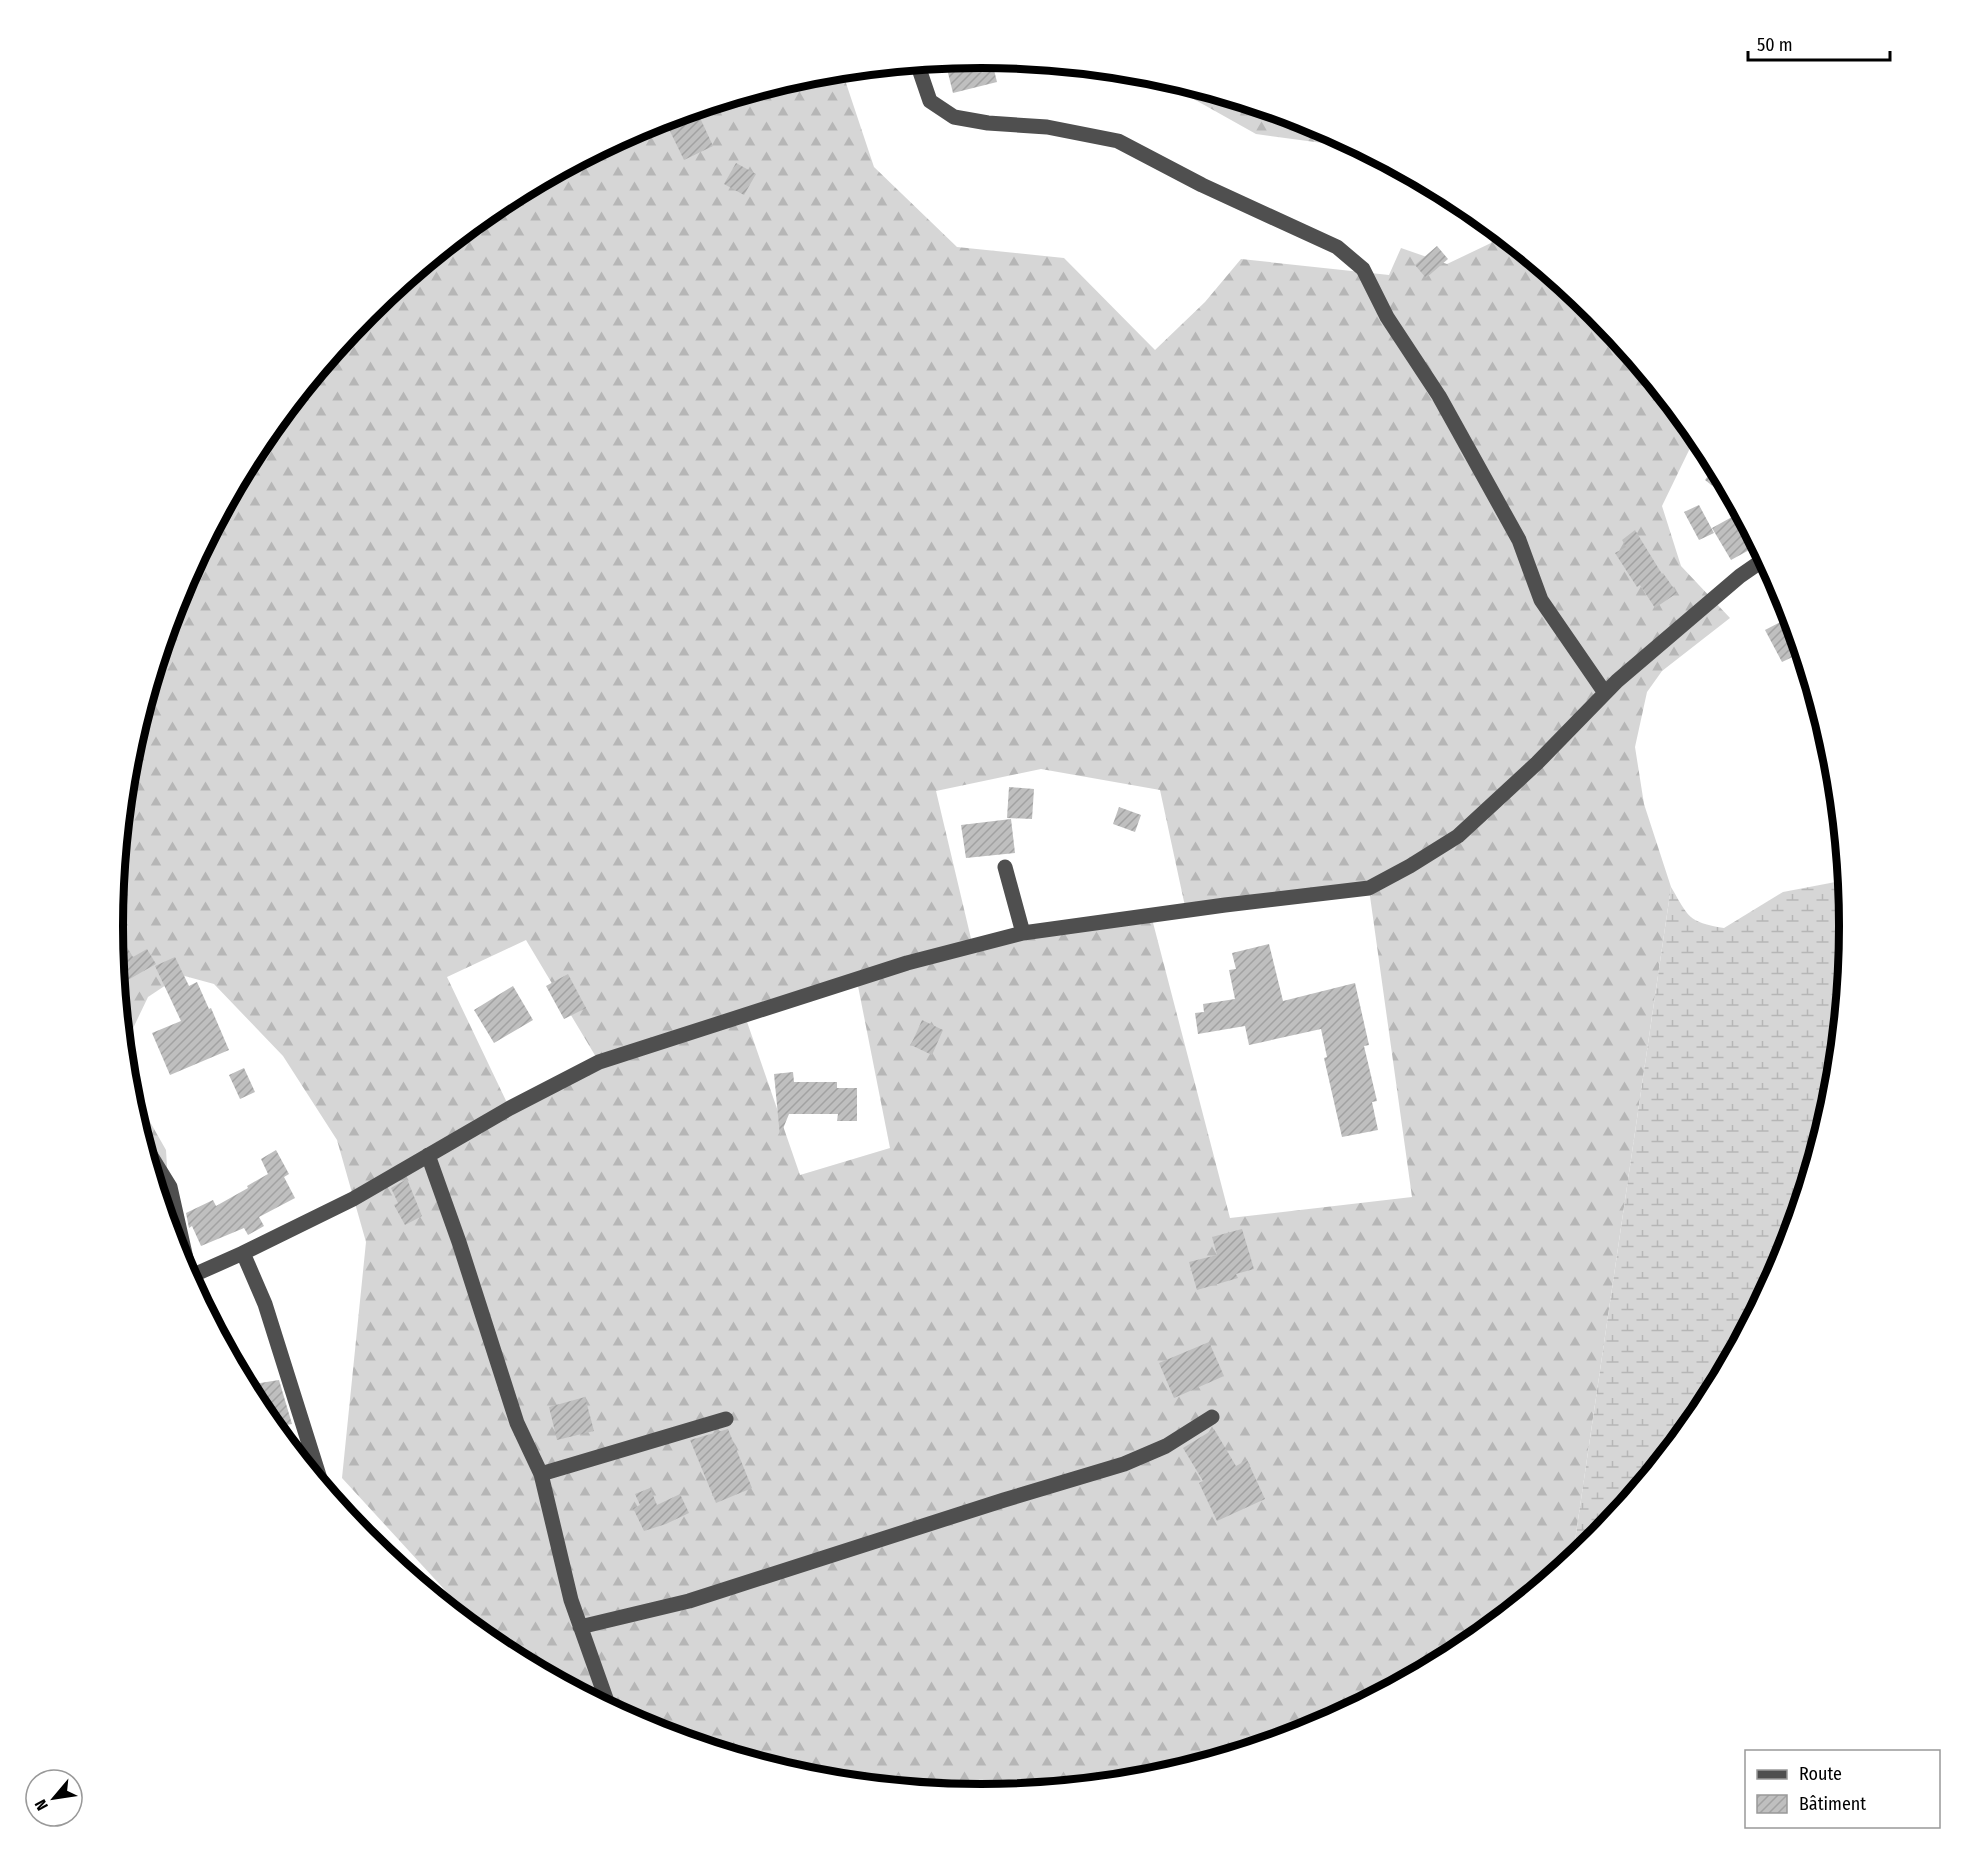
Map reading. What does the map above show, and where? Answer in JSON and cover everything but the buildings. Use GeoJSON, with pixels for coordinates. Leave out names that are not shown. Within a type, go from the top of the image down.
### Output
{"type":"FeatureCollection","features":[{"type":"Feature","properties":{"kind":"street"},"geometry":{"type":"LineString","coordinates":[[919,70],[930,101],[954,117],[988,123],[1047,127],[1118,141],[1202,185],[1337,247],[1363,269],[1387,317],[1439,396],[1520,540],[1540,600],[1605,693]]}},
{"type":"Feature","properties":{"kind":"street"},"geometry":{"type":"LineString","coordinates":[[197,1273],[353,1199],[510,1108],[599,1062],[907,963],[1023,933],[1369,888],[1458,837],[1537,763],[1605,693],[1740,576],[1759,563]]}},
{"type":"Feature","properties":{"kind":"street"},"geometry":{"type":"LineString","coordinates":[[1005,867],[1023,933]]}},
{"type":"Feature","properties":{"kind":"street"},"geometry":{"type":"LineString","coordinates":[[428,1155],[459,1242],[517,1423],[541,1474],[571,1600],[606,1698]]}},
{"type":"Feature","properties":{"kind":"street"},"geometry":{"type":"LineString","coordinates":[[160,1170],[170,1187],[178,1227]]}},
{"type":"Feature","properties":{"kind":"street"},"geometry":{"type":"LineString","coordinates":[[243,1253],[265,1304],[316,1468]]}},
{"type":"Feature","properties":{"kind":"street"},"geometry":{"type":"LineString","coordinates":[[580,1627],[689,1601],[1124,1464],[1166,1446],[1212,1417]]}},
{"type":"Feature","properties":{"kind":"street"},"geometry":{"type":"LineString","coordinates":[[541,1474],[726,1419]]}},
{"type":"Feature","properties":{"kind":"green space"},"geometry":{"type":"Polygon","coordinates":[[[845,79],[874,167],[957,247],[1064,258],[1155,350],[1205,302],[1241,259],[1389,275],[1401,248],[1447,264],[1491,243],[1494,237],[1548,281],[1589,319],[1663,403],[1692,444],[1662,506],[1681,566],[1730,618],[1662,671],[1647,692],[1635,747],[1644,804],[1671,887],[1574,1547],[1505,1607],[1459,1640],[1362,1696],[1258,1739],[1149,1768],[1038,1783],[926,1783],[870,1777],[815,1768],[706,1739],[602,1696],[505,1640],[463,1610],[342,1478],[366,1242],[337,1140],[283,1056],[214,984],[181,975],[148,997],[131,1033],[125,982],[123,926],[125,870],[140,759],[169,650],[189,597],[212,546],[268,449],[301,403],[375,319],[459,245],[505,212],[602,156],[706,113],[760,97],[845,79]],[[1041,769],[936,791],[973,947],[1151,915],[1230,1218],[1412,1197],[1369,889],[1186,911],[1160,790],[1041,769]],[[526,940],[447,977],[509,1107],[599,1062],[526,940]],[[857,981],[745,1016],[800,1175],[890,1148],[857,981]]]}},
{"type":"Feature","properties":{"kind":"green space"},"geometry":{"type":"Polygon","coordinates":[[[1180,91],[1258,113],[1311,133],[1329,141],[1330,144],[1256,134],[1180,91]]]}},
{"type":"Feature","properties":{"kind":"green space"},"geometry":{"type":"Polygon","coordinates":[[[1839,881],[1839,982],[1833,1038],[1824,1093],[1795,1202],[1752,1306],[1696,1403],[1663,1449],[1627,1492],[1574,1547],[1671,887],[1690,917],[1724,928],[1783,892],[1839,881]]]}},
{"type":"Feature","properties":{"kind":"green space"},"geometry":{"type":"Polygon","coordinates":[[[145,1112],[166,1150],[168,1184],[164,1187],[145,1112]]]}}]}
